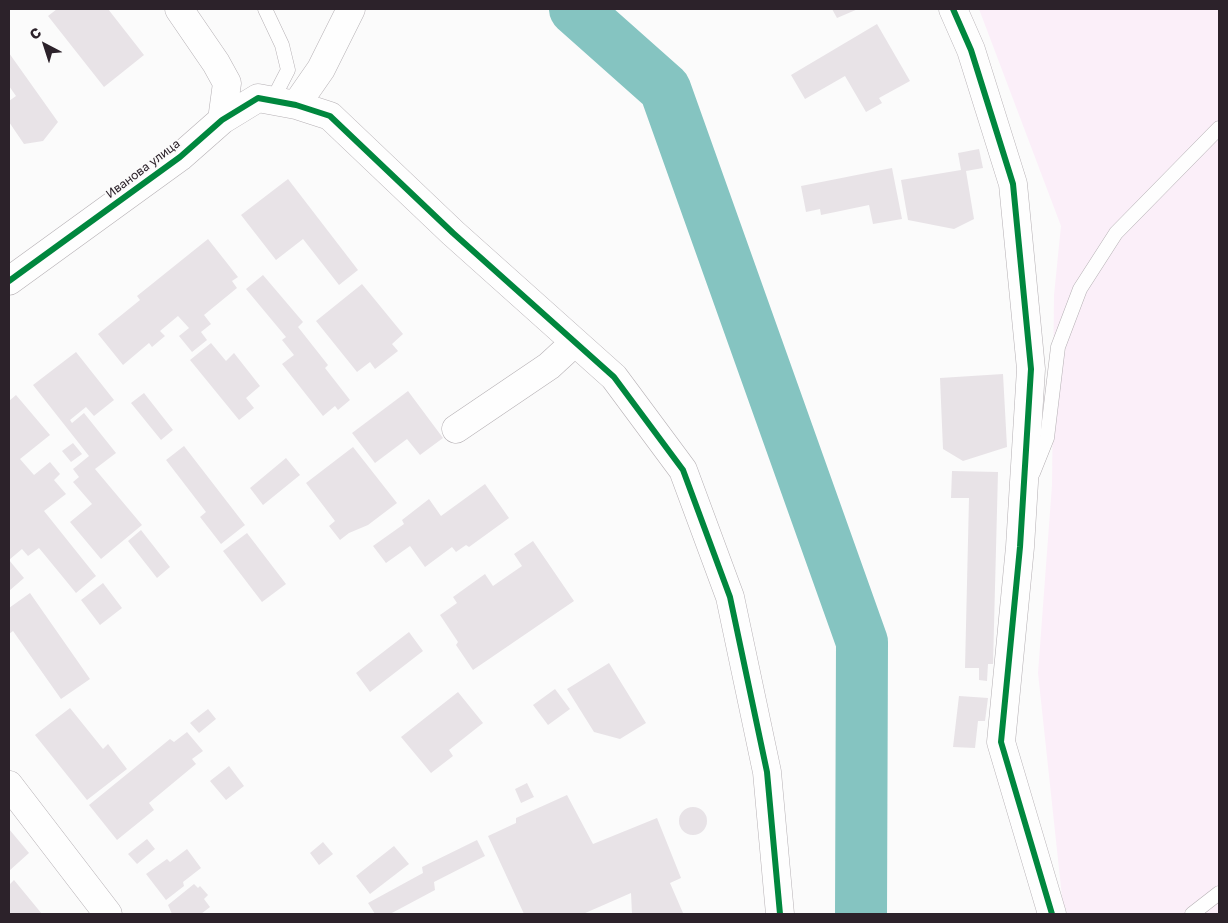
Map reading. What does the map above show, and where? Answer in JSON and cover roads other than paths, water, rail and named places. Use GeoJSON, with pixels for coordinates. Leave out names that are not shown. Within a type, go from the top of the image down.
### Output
{"type":"FeatureCollection","features":[{"type":"Feature","properties":{"kind":"street"},"geometry":{"type":"LineString","coordinates":[[179,9],[216,63],[227,83],[222,120]]}},
{"type":"Feature","properties":{"kind":"street"},"geometry":{"type":"LineString","coordinates":[[284,103],[321,69],[351,9]]}},
{"type":"Feature","properties":{"kind":"street"},"geometry":{"type":"LineString","coordinates":[[953,9],[971,50],[1013,184],[1031,369],[1020,547],[1001,742],[1052,914]]}},
{"type":"Feature","properties":{"kind":"street","name":"Иванова улица"},"geometry":{"type":"LineString","coordinates":[[9,280],[180,157],[222,120],[258,98],[284,103]]}},
{"type":"Feature","properties":{"kind":"street"},"geometry":{"type":"LineString","coordinates":[[284,103],[330,116],[453,233],[576,342],[614,377],[683,470],[730,597],[767,772],[780,914]]}},
{"type":"Feature","properties":{"kind":"street"},"geometry":{"type":"LineString","coordinates":[[456,429],[548,366],[576,342]]}},
{"type":"Feature","properties":{"kind":"street"},"geometry":{"type":"LineString","coordinates":[[9,785],[108,914]]}},
{"type":"Feature","properties":{"kind":"lane"},"geometry":{"type":"LineString","coordinates":[[265,9],[282,45],[288,70],[284,103]]}},
{"type":"Feature","properties":{"kind":"lane"},"geometry":{"type":"LineString","coordinates":[[1023,496],[1047,438],[1058,347],[1080,289],[1116,233],[1219,128]]}},
{"type":"Feature","properties":{"kind":"lane"},"geometry":{"type":"LineString","coordinates":[[1192,914],[1219,893]]}},
{"type":"Feature","properties":{"kind":"waterway"},"geometry":{"type":"LineString","coordinates":[[575,9],[665,89],[862,642],[861,914]]}}]}
